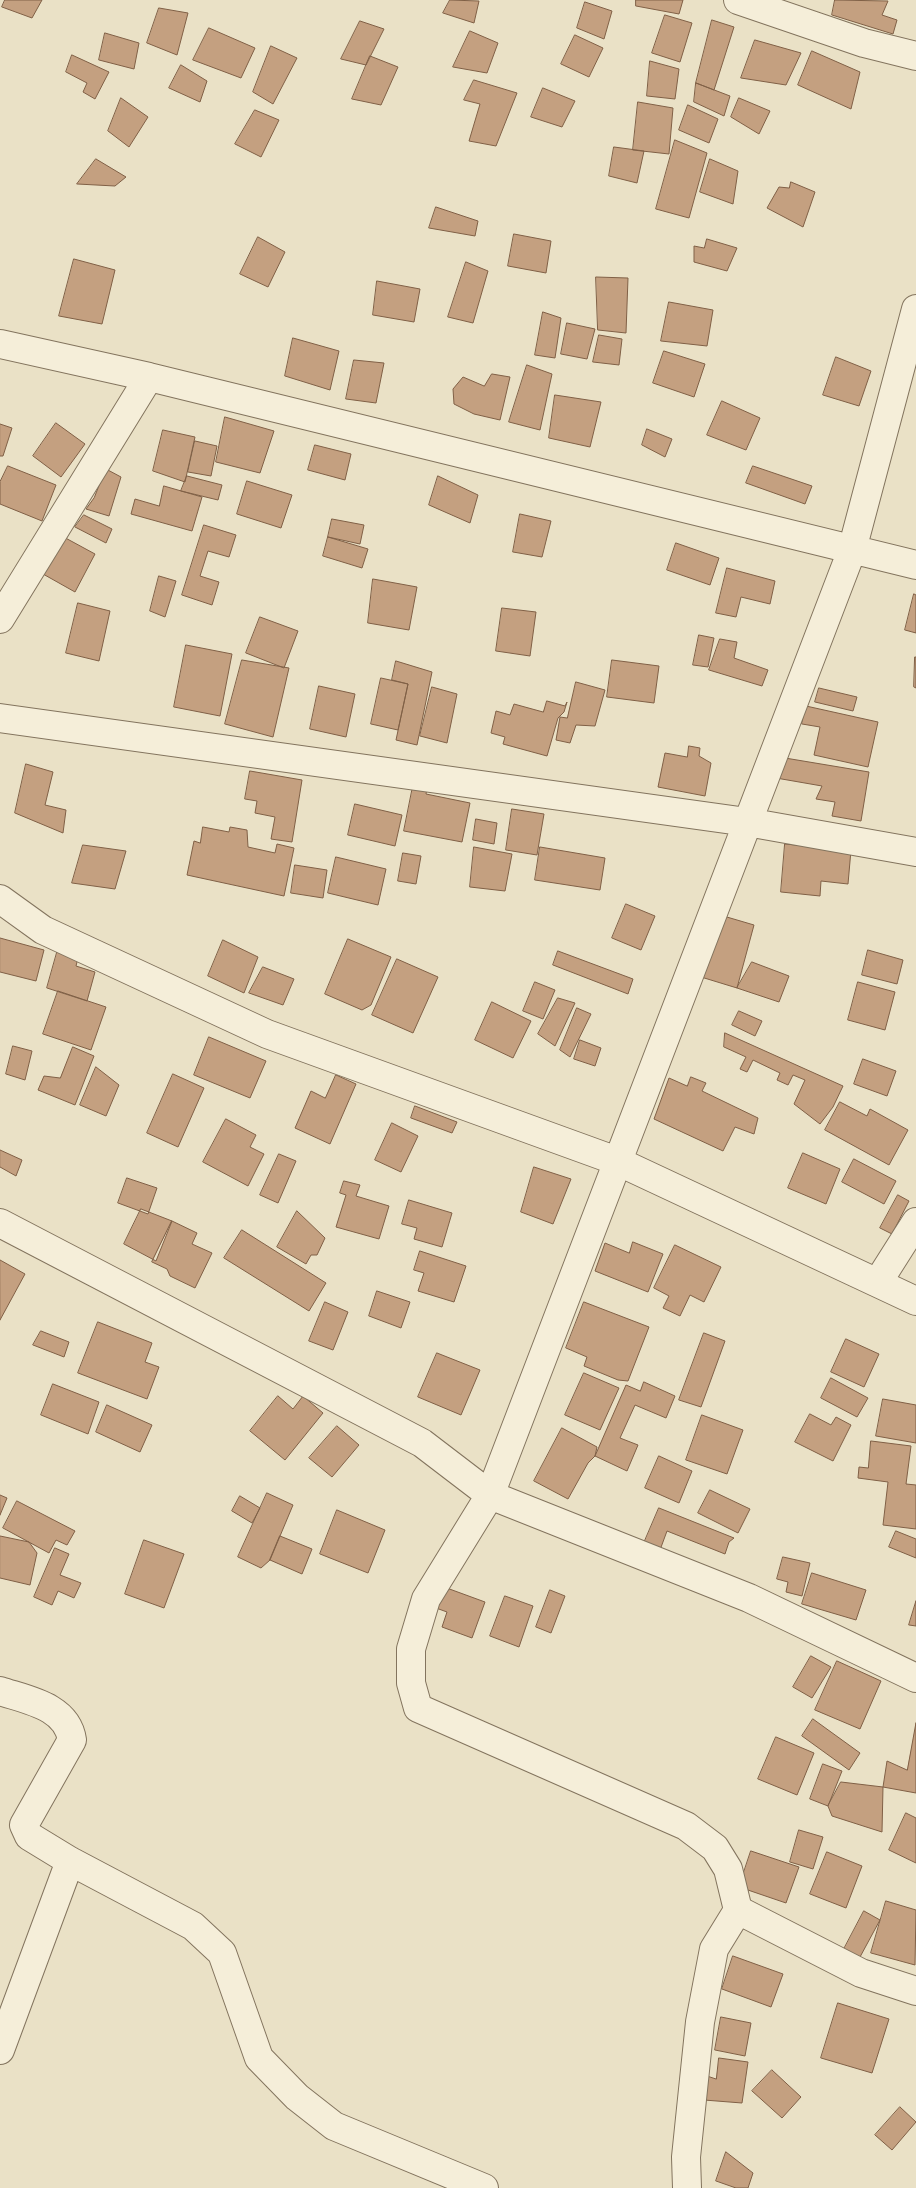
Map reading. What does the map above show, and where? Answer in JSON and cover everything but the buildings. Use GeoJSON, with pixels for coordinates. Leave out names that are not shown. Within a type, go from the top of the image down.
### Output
{"type":"FeatureCollection","features":[{"type":"Feature","properties":{"kind":"street"},"geometry":{"type":"LineString","coordinates":[[738,0],[864,43],[916,56]]}},
{"type":"Feature","properties":{"kind":"street"},"geometry":{"type":"LineString","coordinates":[[687,2188],[686,2157],[700,2022],[714,1949],[738,1910],[728,1868],[715,1848],[686,1826],[418,1708],[411,1683],[411,1649],[426,1598],[490,1495],[852,550],[916,309]]}},
{"type":"Feature","properties":{"kind":"street"},"geometry":{"type":"LineString","coordinates":[[0,344],[149,377],[916,565]]}},
{"type":"Feature","properties":{"kind":"street"},"geometry":{"type":"LineString","coordinates":[[0,619],[149,377]]}},
{"type":"Feature","properties":{"kind":"street"},"geometry":{"type":"LineString","coordinates":[[0,718],[748,822],[916,852]]}},
{"type":"Feature","properties":{"kind":"street"},"geometry":{"type":"LineString","coordinates":[[0,899],[43,930],[267,1034],[617,1161],[916,1301]]}},
{"type":"Feature","properties":{"kind":"street"},"geometry":{"type":"LineString","coordinates":[[878,1282],[916,1222]]}},
{"type":"Feature","properties":{"kind":"street"},"geometry":{"type":"LineString","coordinates":[[0,1223],[422,1443],[490,1495],[749,1598],[916,1678]]}},
{"type":"Feature","properties":{"kind":"street"},"geometry":{"type":"LineString","coordinates":[[0,1691],[45,1706],[62,1716],[70,1728],[72,1740],[24,1825],[29,1836],[70,1861],[193,1926],[222,1953],[258,2058],[312,2109],[334,2126],[484,2188]]}},
{"type":"Feature","properties":{"kind":"street"},"geometry":{"type":"LineString","coordinates":[[0,2050],[70,1861]]}},
{"type":"Feature","properties":{"kind":"street"},"geometry":{"type":"LineString","coordinates":[[738,1910],[862,1972],[916,1991]]}}]}
